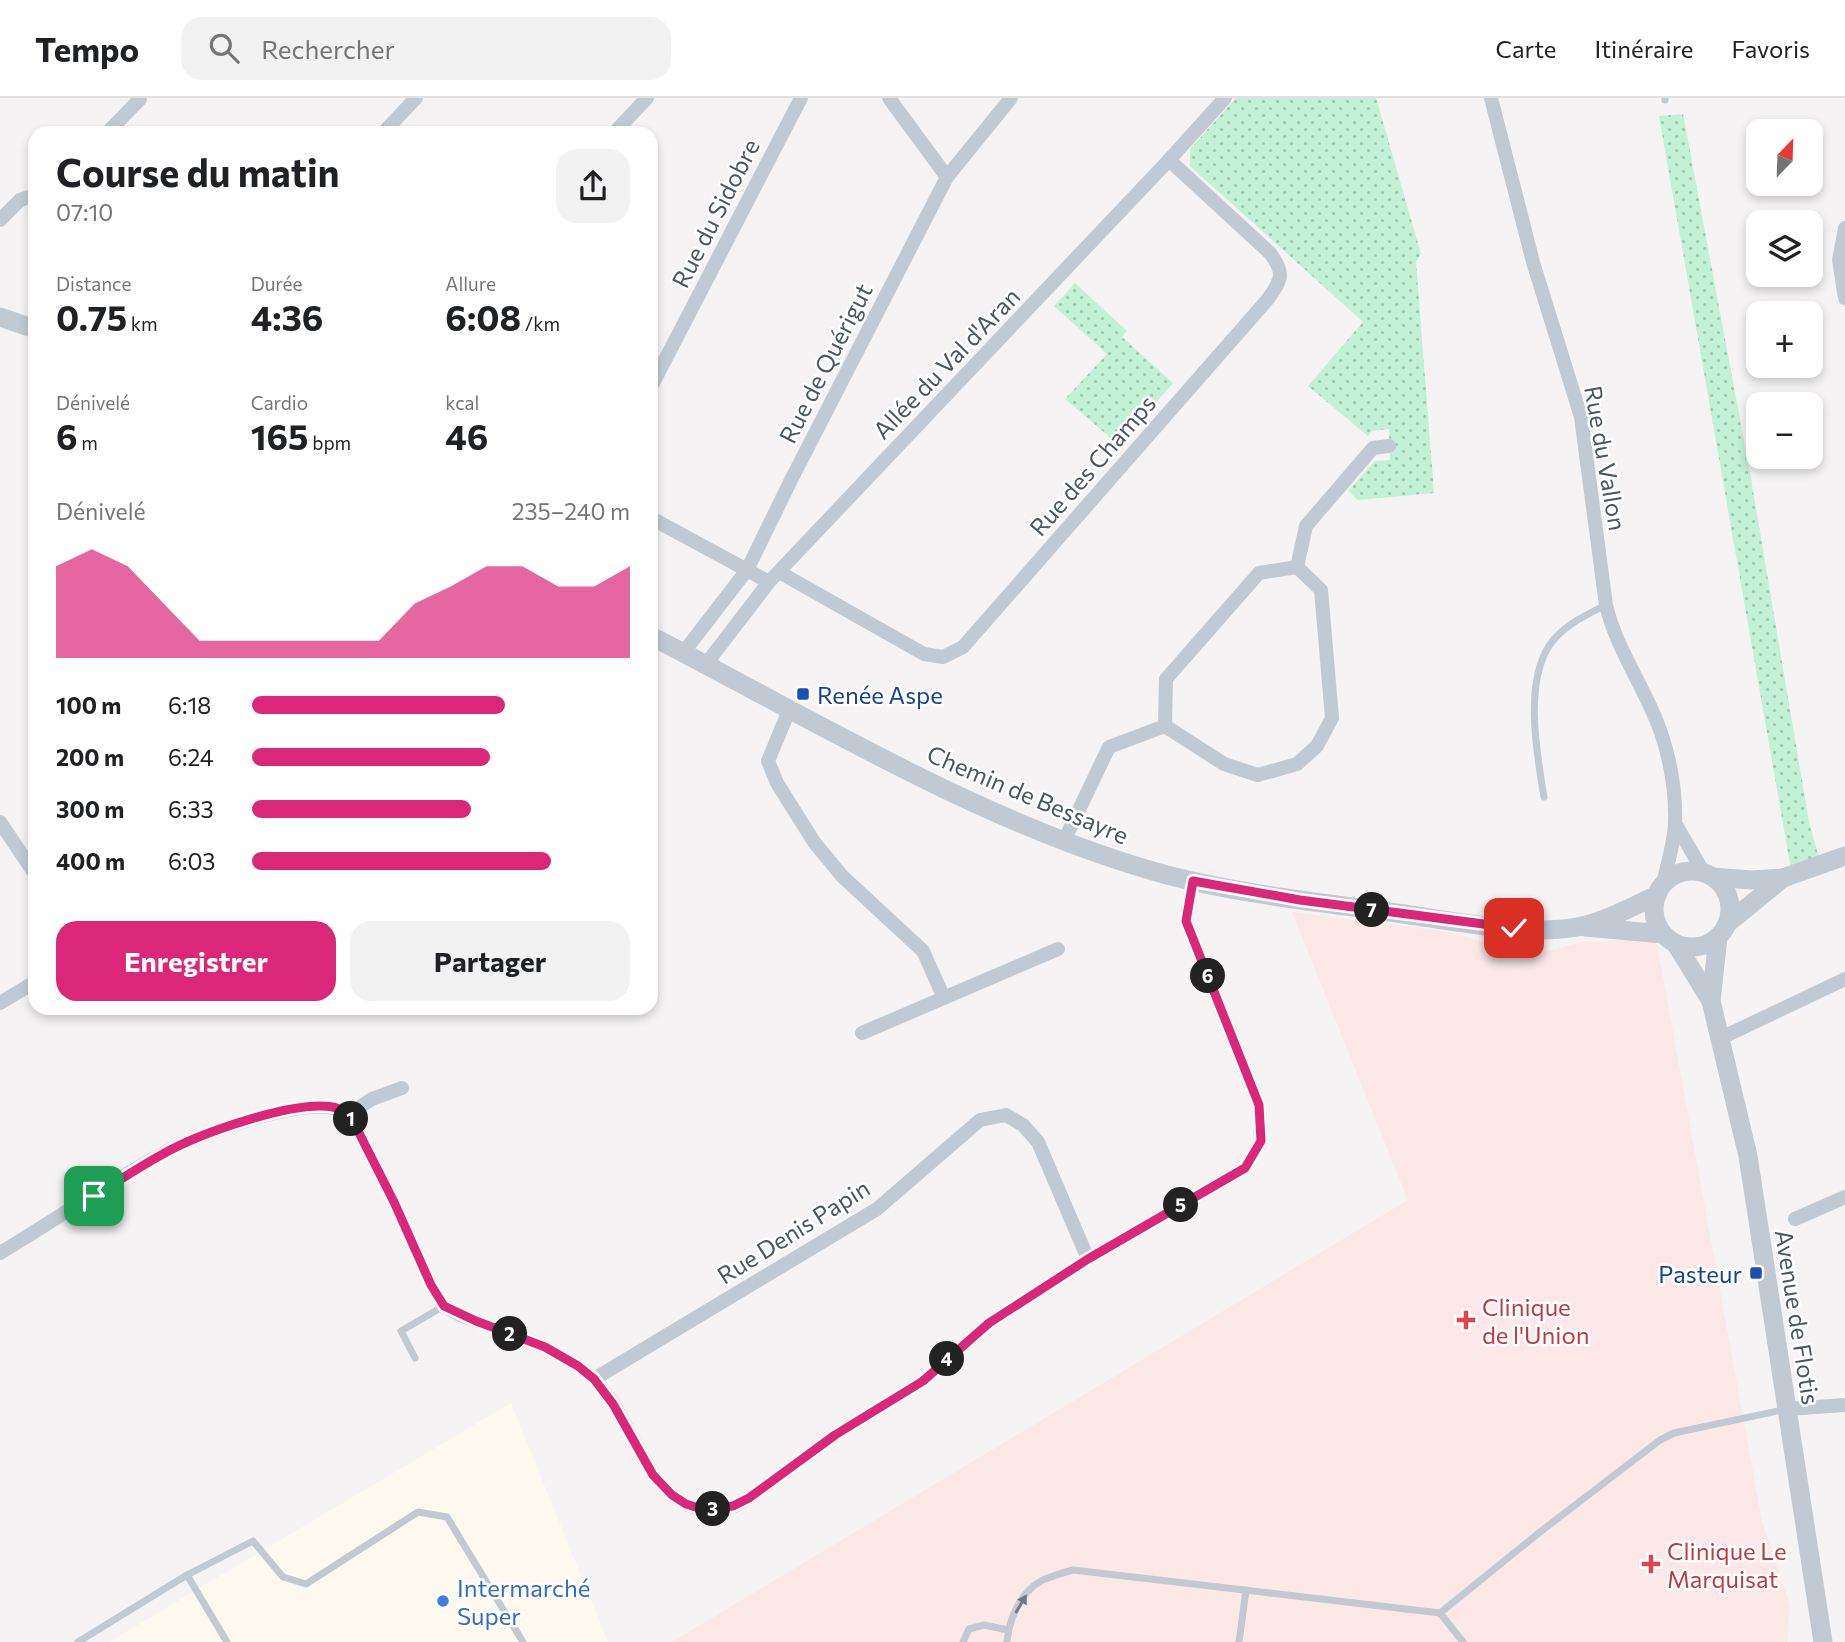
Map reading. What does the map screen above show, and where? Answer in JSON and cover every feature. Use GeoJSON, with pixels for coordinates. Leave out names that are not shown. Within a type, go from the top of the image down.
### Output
{"type":"FeatureCollection","features":[{"type":"Feature","properties":{"kind":"street"},"geometry":{"type":"LineString","coordinates":[[390,126],[416,98]]}},
{"type":"Feature","properties":{"kind":"street"},"geometry":{"type":"LineString","coordinates":[[621,126],[647,98]]}},
{"type":"Feature","properties":{"kind":"street","name":"Rue du Sidobre"},"geometry":{"type":"LineString","coordinates":[[658,374],[801,98]]}},
{"type":"Feature","properties":{"kind":"street"},"geometry":{"type":"LineString","coordinates":[[889,98],[947,177]]}},
{"type":"Feature","properties":{"kind":"street","name":"Rue de Quérigut"},"geometry":{"type":"LineString","coordinates":[[684,653],[747,570],[790,480],[947,177],[1011,98]]}},
{"type":"Feature","properties":{"kind":"street","name":"Allée du Val d'Aran"},"geometry":{"type":"LineString","coordinates":[[706,664],[774,577],[1225,98]]}},
{"type":"Feature","properties":{"kind":"street","name":"Rue du Vallon"},"geometry":{"type":"LineString","coordinates":[[1491,98],[1533,262],[1581,417],[1606,605],[1612,629],[1658,724],[1671,776],[1675,822],[1660,890]]}},
{"type":"Feature","properties":{"kind":"street"},"geometry":{"type":"LineString","coordinates":[[114,126],[140,99]]}},
{"type":"Feature","properties":{"kind":"street","name":"Rue des Champs"},"geometry":{"type":"LineString","coordinates":[[774,577],[924,654],[943,657],[963,647],[1268,299],[1280,278],[1280,268],[1270,253],[1169,160]]}},
{"type":"Feature","properties":{"kind":"street"},"geometry":{"type":"LineString","coordinates":[[0,220],[20,200],[28,197]]}},
{"type":"Feature","properties":{"kind":"street"},"geometry":{"type":"LineString","coordinates":[[1845,228],[1839,260],[1845,298]]}},
{"type":"Feature","properties":{"kind":"street"},"geometry":{"type":"LineString","coordinates":[[0,317],[28,327]]}},
{"type":"Feature","properties":{"kind":"street"},"geometry":{"type":"LineString","coordinates":[[1297,567],[1306,526],[1373,448],[1389,446]]}},
{"type":"Feature","properties":{"kind":"street"},"geometry":{"type":"LineString","coordinates":[[658,522],[747,570],[774,577]]}},
{"type":"Feature","properties":{"kind":"street"},"geometry":{"type":"LineString","coordinates":[[1165,726],[1166,679],[1259,573],[1297,567]]}},
{"type":"Feature","properties":{"kind":"street"},"geometry":{"type":"LineString","coordinates":[[1165,726],[1224,764],[1258,775],[1297,764],[1317,746],[1332,718],[1321,590],[1297,567]]}},
{"type":"Feature","properties":{"kind":"street","name":"Chemin de Bessayre"},"geometry":{"type":"LineString","coordinates":[[658,640],[945,789],[1064,841],[1157,872],[1300,900],[1497,926],[1555,930],[1580,927],[1669,939]]}},
{"type":"Feature","properties":{"kind":"street"},"geometry":{"type":"LineString","coordinates":[[790,708],[768,761],[776,783],[814,842],[842,876],[923,951],[944,998]]}},
{"type":"Feature","properties":{"kind":"street"},"geometry":{"type":"LineString","coordinates":[[1064,841],[1109,747],[1165,726]]}},
{"type":"Feature","properties":{"kind":"street"},"geometry":{"type":"LineString","coordinates":[[0,822],[28,864]]}},
{"type":"Feature","properties":{"kind":"street","name":"Rue du Vallon"},"geometry":{"type":"LineString","coordinates":[[1675,822],[1708,875]]}},
{"type":"Feature","properties":{"kind":"street"},"geometry":{"type":"LineString","coordinates":[[1783,878],[1723,930],[1698,947],[1687,947],[1669,939],[1654,915],[1660,890],[1682,873],[1751,880],[1783,878],[1845,856]]}},
{"type":"Feature","properties":{"kind":"street"},"geometry":{"type":"LineString","coordinates":[[1708,875],[1722,886],[1728,898],[1730,910],[1723,930]]}},
{"type":"Feature","properties":{"kind":"street"},"geometry":{"type":"LineString","coordinates":[[0,1253],[165,1153],[256,1117],[316,1106],[335,1108],[348,1115],[394,1202],[431,1285],[444,1306],[553,1351],[594,1379],[613,1404],[653,1475],[672,1495],[686,1504],[702,1509],[733,1506],[749,1498],[835,1435],[923,1381],[989,1323],[1088,1259],[1245,1168],[1261,1141],[1259,1105],[1186,921],[1193,881]]}},
{"type":"Feature","properties":{"kind":"street","name":"Chemin de Bessayre"},"geometry":{"type":"LineString","coordinates":[[1580,927],[1660,890]]}},
{"type":"Feature","properties":{"kind":"street","name":"Avenue de Flotis"},"geometry":{"type":"LineString","coordinates":[[1711,1001],[1723,930]]}},
{"type":"Feature","properties":{"kind":"street","name":"Avenue de Flotis"},"geometry":{"type":"LineString","coordinates":[[1669,939],[1711,1001],[1748,1156],[1823,1642]]}},
{"type":"Feature","properties":{"kind":"street"},"geometry":{"type":"LineString","coordinates":[[862,1033],[1058,949]]}},
{"type":"Feature","properties":{"kind":"street"},"geometry":{"type":"LineString","coordinates":[[1721,1038],[1845,979]]}},
{"type":"Feature","properties":{"kind":"street"},"geometry":{"type":"LineString","coordinates":[[0,1003],[28,986]]}},
{"type":"Feature","properties":{"kind":"street"},"geometry":{"type":"LineString","coordinates":[[348,1115],[372,1098],[402,1088]]}},
{"type":"Feature","properties":{"kind":"street","name":"Rue Denis Papin"},"geometry":{"type":"LineString","coordinates":[[594,1379],[877,1209],[979,1120],[1006,1115],[1023,1125],[1038,1142],[1088,1259]]}},
{"type":"Feature","properties":{"kind":"street"},"geometry":{"type":"LineString","coordinates":[[1795,1219],[1845,1197]]}},
{"type":"Feature","properties":{"kind":"street"},"geometry":{"type":"LineString","coordinates":[[1788,1409],[1845,1405]]}},
{"type":"Feature","properties":{"kind":"lane"},"geometry":{"type":"LineString","coordinates":[[1544,797],[1534,723],[1541,667],[1548,647],[1564,629],[1606,605]]}},
{"type":"Feature","properties":{"kind":"lane"},"geometry":{"type":"LineString","coordinates":[[415,1359],[401,1331],[444,1306]]}},
{"type":"Feature","properties":{"kind":"lane"},"geometry":{"type":"LineString","coordinates":[[1440,1613],[1660,1440],[1674,1433],[1788,1409]]}},
{"type":"Feature","properties":{"kind":"lane"},"geometry":{"type":"LineString","coordinates":[[78,1642],[187,1575],[253,1541],[282,1577],[306,1584],[418,1512],[447,1517],[523,1642]]}},
{"type":"Feature","properties":{"kind":"lane"},"geometry":{"type":"LineString","coordinates":[[1007,1642],[1008,1630],[1019,1602],[1039,1582],[1073,1570],[1440,1613],[1463,1642]]}},
{"type":"Feature","properties":{"kind":"lane"},"geometry":{"type":"LineString","coordinates":[[187,1575],[226,1639],[216,1642]]}},
{"type":"Feature","properties":{"kind":"lane"},"geometry":{"type":"LineString","coordinates":[[1239,1642],[1247,1590]]}},
{"type":"Feature","properties":{"kind":"lane"},"geometry":{"type":"LineString","coordinates":[[963,1642],[969,1629],[984,1625],[1008,1630]]}},
{"type":"Feature","properties":{"kind":"shaded area","name":"Clinique de l'Union"},"geometry":{"type":"Polygon","coordinates":[[[1292,912],[1448,932],[1512,950],[1548,951],[1583,942],[1656,939],[1762,1522],[1790,1605],[1787,1642],[672,1642],[1408,1200],[1292,912]]]}},
{"type":"Feature","properties":{"kind":"shaded area"},"geometry":{"type":"Polygon","coordinates":[[[511,1403],[608,1642],[109,1642],[511,1403]]]}},
{"type":"Feature","properties":{"kind":"green space"},"geometry":{"type":"Polygon","coordinates":[[[1236,98],[1376,98],[1421,254],[1416,262],[1434,493],[1358,500],[1348,491],[1375,461],[1390,460],[1389,429],[1372,431],[1368,436],[1308,386],[1363,322],[1190,166],[1190,149],[1236,98]]]}},
{"type":"Feature","properties":{"kind":"green space"},"geometry":{"type":"Polygon","coordinates":[[[1683,114],[1746,452],[1746,469],[1749,469],[1750,473],[1809,822],[1821,865],[1792,875],[1659,116],[1683,114]]]}},
{"type":"Feature","properties":{"kind":"green space"},"geometry":{"type":"Polygon","coordinates":[[[1075,283],[1127,331],[1122,337],[1173,383],[1119,445],[1065,399],[1107,354],[1054,306],[1075,283]]]}},
{"type":"Feature","properties":{"kind":"place","name":"Renée Aspe"},"geometry":{"type":"Point","coordinates":[803,694]}},
{"type":"Feature","properties":{"kind":"place","name":"Pasteur"},"geometry":{"type":"Point","coordinates":[1756,1273]}},
{"type":"Feature","properties":{"kind":"place","name":"Clinique de l'Union"},"geometry":{"type":"Point","coordinates":[1466,1320]}},
{"type":"Feature","properties":{"kind":"place","name":"Clinique Le Marquisat"},"geometry":{"type":"Point","coordinates":[1651,1564]}},
{"type":"Feature","properties":{"kind":"place","name":"Intermarché Super"},"geometry":{"type":"Point","coordinates":[443,1601]}},
{"type":"Feature","properties":{"kind":"route"},"geometry":{"type":"LineString","coordinates":[[94,1196],[165,1153],[203,1136],[256,1117],[316,1106],[335,1108],[348,1115],[354,1123],[394,1202],[431,1285],[444,1306],[460,1315],[545,1347],[578,1366],[594,1379],[613,1404],[653,1475],[672,1495],[686,1504],[702,1509],[733,1506],[749,1498],[835,1435],[923,1381],[989,1323],[1088,1259],[1245,1168],[1261,1141],[1259,1105],[1186,921],[1193,881],[1300,900],[1514,928]]}}]}
